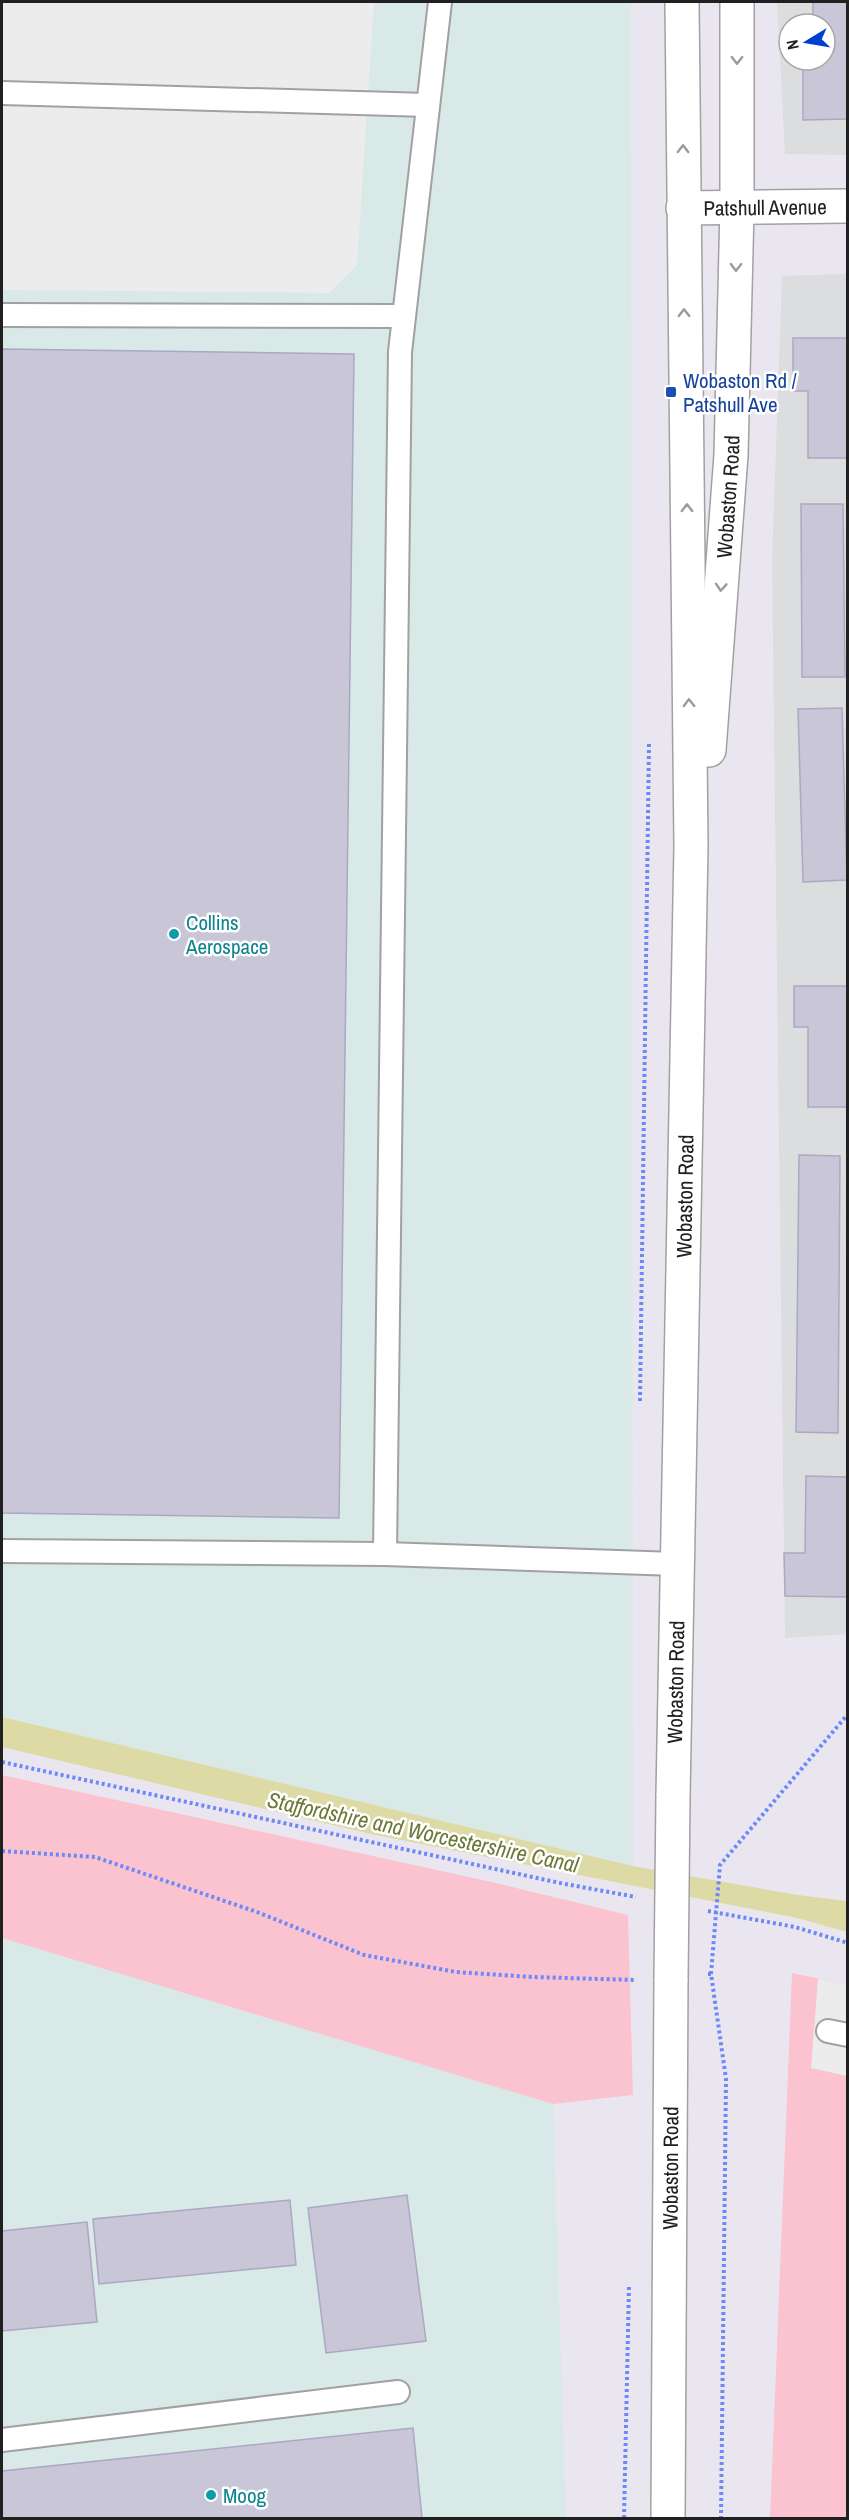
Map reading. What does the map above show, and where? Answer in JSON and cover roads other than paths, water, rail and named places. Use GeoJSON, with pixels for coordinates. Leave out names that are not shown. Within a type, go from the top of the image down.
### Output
{"type":"FeatureCollection","features":[{"type":"Feature","properties":{"kind":"street","name":"Wobaston Road"},"geometry":{"type":"LineString","coordinates":[[668,2518],[676,1564],[691,846],[682,2]]}},
{"type":"Feature","properties":{"kind":"street","name":"Wobaston Road"},"geometry":{"type":"LineString","coordinates":[[691,846],[708,759],[731,455],[737,208],[737,2]]}},
{"type":"Feature","properties":{"kind":"street","name":"Patshull Avenue"},"geometry":{"type":"LineString","coordinates":[[683,208],[848,206]]}},
{"type":"Feature","properties":{"kind":"lane"},"geometry":{"type":"LineString","coordinates":[[385,1554],[399,352],[440,2]]}},
{"type":"Feature","properties":{"kind":"lane"},"geometry":{"type":"LineString","coordinates":[[2,93],[428,105]]}},
{"type":"Feature","properties":{"kind":"lane"},"geometry":{"type":"LineString","coordinates":[[2,315],[403,316]]}},
{"type":"Feature","properties":{"kind":"lane"},"geometry":{"type":"LineString","coordinates":[[2,1551],[385,1554],[676,1564]]}},
{"type":"Feature","properties":{"kind":"lane"},"geometry":{"type":"LineString","coordinates":[[2,2440],[398,2392]]}},
{"type":"Feature","properties":{"kind":"water","name":"Staffordshire and Worcestershire Canal"},"geometry":{"type":"Polygon","coordinates":[[[2,1717],[633,1866],[798,1895],[847,1901],[847,1932],[797,1918],[371,1834],[2,1747],[2,1717]]]}},
{"type":"Feature","properties":{"kind":"place","name":"Wobaston Rd / Patshull Ave"},"geometry":{"type":"Point","coordinates":[671,392]}},
{"type":"Feature","properties":{"kind":"place","name":"Collins Aerospace"},"geometry":{"type":"Point","coordinates":[174,934]}},
{"type":"Feature","properties":{"kind":"place","name":"Moog"},"geometry":{"type":"Point","coordinates":[211,2495]}}]}
